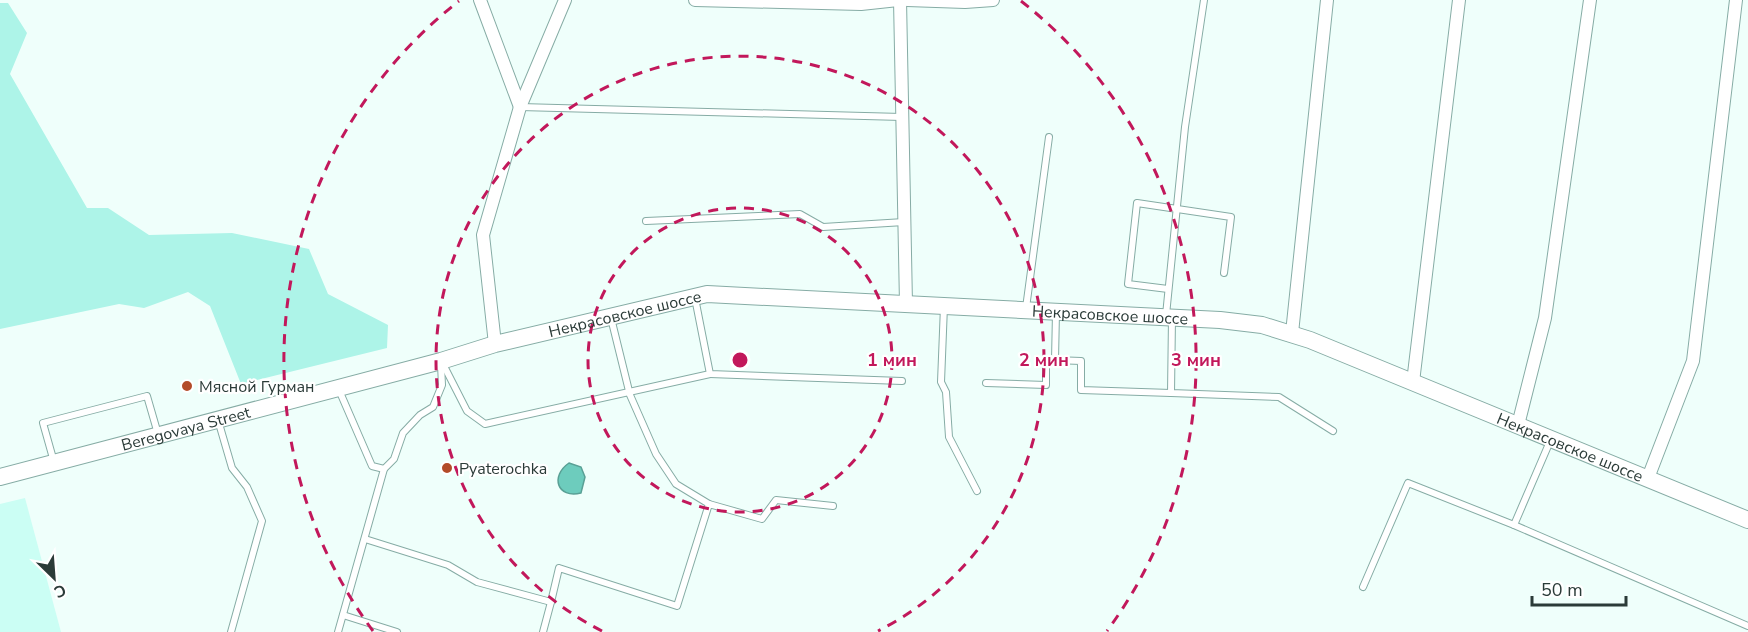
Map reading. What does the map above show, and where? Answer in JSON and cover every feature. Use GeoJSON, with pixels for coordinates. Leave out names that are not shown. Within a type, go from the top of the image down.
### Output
{"type":"FeatureCollection","features":[{"type":"Feature","properties":{"kind":"main road","name":"Некрасовское шоссе"},"geometry":{"type":"LineString","coordinates":[[441,361],[495,344],[707,294],[1169,317],[1262,325],[1292,333],[1413,381],[1748,520]]}},
{"type":"Feature","properties":{"kind":"main road","name":"Beregovaya Street"},"geometry":{"type":"LineString","coordinates":[[1,473],[54,463],[441,361]]}},
{"type":"Feature","properties":{"kind":"street"},"geometry":{"type":"LineString","coordinates":[[480,0],[520,107]]}},
{"type":"Feature","properties":{"kind":"street"},"geometry":{"type":"LineString","coordinates":[[495,344],[483,235],[520,107],[565,0]]}},
{"type":"Feature","properties":{"kind":"street"},"geometry":{"type":"LineString","coordinates":[[695,0],[861,4],[899,0],[906,304]]}},
{"type":"Feature","properties":{"kind":"street"},"geometry":{"type":"LineString","coordinates":[[907,0],[993,0]]}},
{"type":"Feature","properties":{"kind":"street"},"geometry":{"type":"LineString","coordinates":[[1292,333],[1327,0]]}},
{"type":"Feature","properties":{"kind":"street"},"geometry":{"type":"LineString","coordinates":[[1413,381],[1459,0]]}},
{"type":"Feature","properties":{"kind":"street"},"geometry":{"type":"LineString","coordinates":[[1518,425],[1545,318],[1590,0]]}},
{"type":"Feature","properties":{"kind":"street"},"geometry":{"type":"LineString","coordinates":[[1648,478],[1693,361],[1736,0]]}},
{"type":"Feature","properties":{"kind":"lane"},"geometry":{"type":"LineString","coordinates":[[1171,393],[1168,289],[1185,127],[1204,0]]}},
{"type":"Feature","properties":{"kind":"lane"},"geometry":{"type":"LineString","coordinates":[[520,107],[902,117]]}},
{"type":"Feature","properties":{"kind":"lane"},"geometry":{"type":"LineString","coordinates":[[1026,310],[1049,136]]}},
{"type":"Feature","properties":{"kind":"lane"},"geometry":{"type":"LineString","coordinates":[[1168,289],[1128,284],[1137,203],[1231,217],[1224,273]]}},
{"type":"Feature","properties":{"kind":"lane"},"geometry":{"type":"LineString","coordinates":[[646,221],[800,214],[822,227],[904,222]]}},
{"type":"Feature","properties":{"kind":"lane"},"geometry":{"type":"LineString","coordinates":[[694,298],[710,374]]}},
{"type":"Feature","properties":{"kind":"lane"},"geometry":{"type":"LineString","coordinates":[[944,306],[941,382],[946,392],[949,437],[977,491]]}},
{"type":"Feature","properties":{"kind":"lane"},"geometry":{"type":"LineString","coordinates":[[1055,360],[1056,311]]}},
{"type":"Feature","properties":{"kind":"lane"},"geometry":{"type":"LineString","coordinates":[[610,318],[629,392],[656,454],[676,484],[709,504],[762,519],[776,500],[833,506]]}},
{"type":"Feature","properties":{"kind":"lane"},"geometry":{"type":"LineString","coordinates":[[986,383],[1046,386],[1046,360],[1082,361],[1081,390],[1278,397],[1333,431]]}},
{"type":"Feature","properties":{"kind":"lane"},"geometry":{"type":"LineString","coordinates":[[441,361],[467,411],[485,424],[710,374],[902,381]]}},
{"type":"Feature","properties":{"kind":"lane"},"geometry":{"type":"LineString","coordinates":[[338,632],[384,469],[394,459],[403,433],[420,415],[433,407],[442,385],[441,361]]}},
{"type":"Feature","properties":{"kind":"lane"},"geometry":{"type":"LineString","coordinates":[[338,387],[372,466],[384,469]]}},
{"type":"Feature","properties":{"kind":"lane"},"geometry":{"type":"LineString","coordinates":[[54,463],[43,423],[54,420],[147,396],[158,435]]}},
{"type":"Feature","properties":{"kind":"lane"},"geometry":{"type":"LineString","coordinates":[[217,419],[232,468],[247,486],[262,521],[231,632]]}},
{"type":"Feature","properties":{"kind":"lane"},"geometry":{"type":"LineString","coordinates":[[1514,525],[1551,438]]}},
{"type":"Feature","properties":{"kind":"lane"},"geometry":{"type":"LineString","coordinates":[[1363,587],[1408,483],[1514,525],[1748,626]]}},
{"type":"Feature","properties":{"kind":"lane"},"geometry":{"type":"LineString","coordinates":[[543,632],[559,568],[677,606],[709,504]]}},
{"type":"Feature","properties":{"kind":"lane"},"geometry":{"type":"LineString","coordinates":[[365,538],[448,565],[477,582],[551,602]]}},
{"type":"Feature","properties":{"kind":"lane"},"geometry":{"type":"LineString","coordinates":[[343,615],[397,632]]}},
{"type":"Feature","properties":{"kind":"shaded area"},"geometry":{"type":"Polygon","coordinates":[[[0,3],[8,3],[27,33],[10,74],[87,208],[108,208],[149,235],[232,233],[309,249],[328,294],[388,325],[387,348],[241,384],[210,306],[188,292],[144,308],[119,304],[0,329],[0,3]]]}},
{"type":"Feature","properties":{"kind":"shaded area"},"geometry":{"type":"Polygon","coordinates":[[[569,463],[581,467],[585,477],[581,493],[566,493],[559,485],[559,474],[569,463]]]}},
{"type":"Feature","properties":{"kind":"shaded area"},"geometry":{"type":"Polygon","coordinates":[[[25,498],[61,632],[0,632],[0,504],[25,498]]]}},
{"type":"Feature","properties":{"kind":"place","name":"Мясной Гурман"},"geometry":{"type":"Point","coordinates":[187,386]}},
{"type":"Feature","properties":{"kind":"place","name":"Pyaterochka"},"geometry":{"type":"Point","coordinates":[447,468]}}]}
